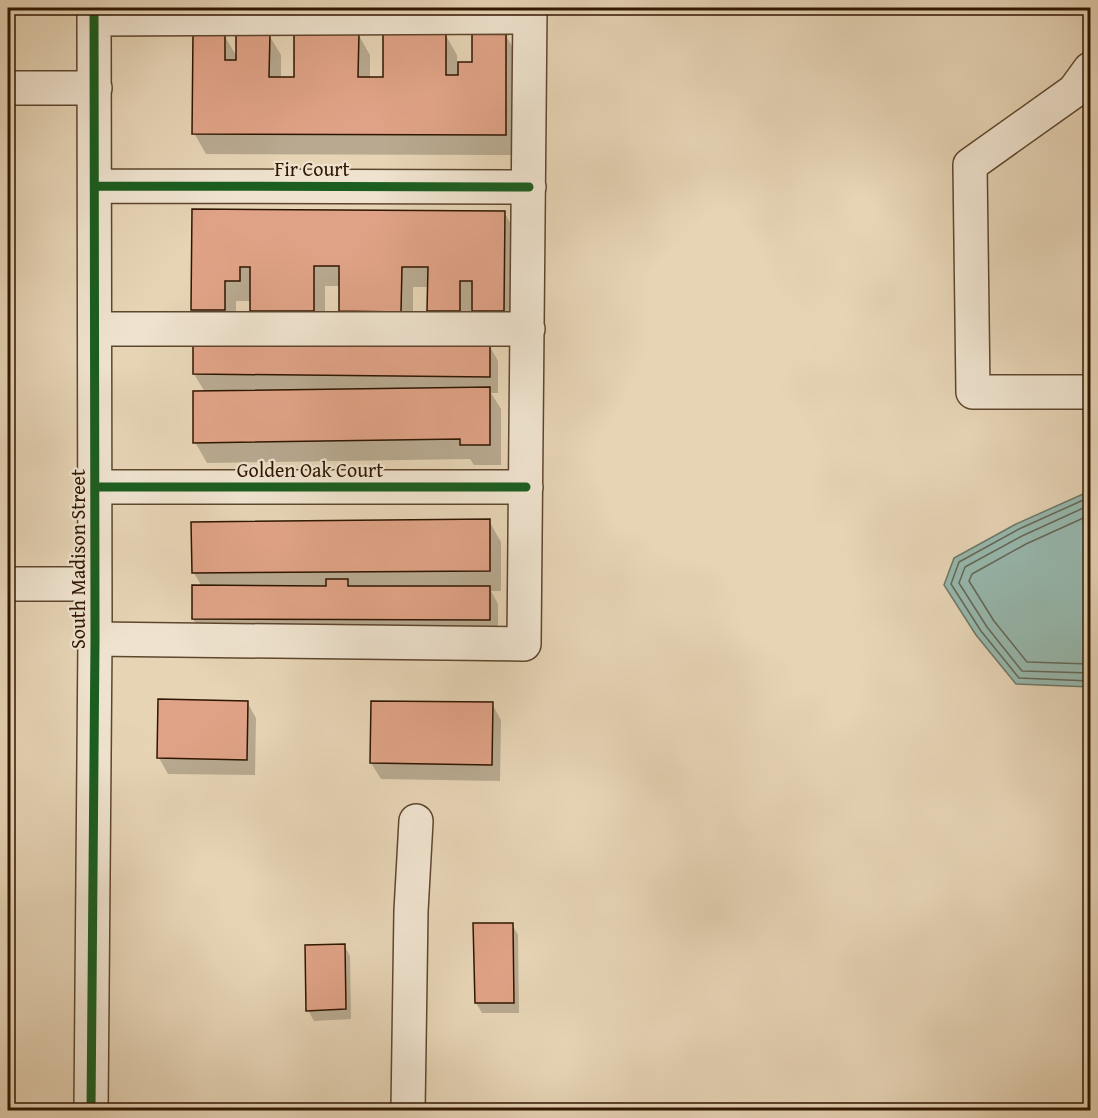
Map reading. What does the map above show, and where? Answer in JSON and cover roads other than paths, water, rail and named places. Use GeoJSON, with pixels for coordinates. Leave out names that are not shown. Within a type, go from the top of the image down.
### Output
{"type":"FeatureCollection","features":[{"type":"Feature","properties":{"kind":"street"},"geometry":{"type":"LineString","coordinates":[[94,13],[530,12],[524,644],[95,639]]}},
{"type":"Feature","properties":{"kind":"street","name":"South Madison Street"},"geometry":{"type":"LineString","coordinates":[[92,1110],[95,639],[94,13]]}},
{"type":"Feature","properties":{"kind":"street"},"geometry":{"type":"LineString","coordinates":[[1090,69],[1074,91],[970,165],[973,392],[1090,392]]}},
{"type":"Feature","properties":{"kind":"street"},"geometry":{"type":"LineString","coordinates":[[8,88],[94,88]]}},
{"type":"Feature","properties":{"kind":"street","name":"Fir Court"},"geometry":{"type":"LineString","coordinates":[[94,186],[530,187]]}},
{"type":"Feature","properties":{"kind":"street"},"geometry":{"type":"LineString","coordinates":[[95,329],[528,329]]}},
{"type":"Feature","properties":{"kind":"street","name":"Golden Oak Court"},"geometry":{"type":"LineString","coordinates":[[95,487],[526,487]]}},
{"type":"Feature","properties":{"kind":"street"},"geometry":{"type":"LineString","coordinates":[[8,584],[95,584]]}},
{"type":"Feature","properties":{"kind":"street"},"geometry":{"type":"LineString","coordinates":[[408,1110],[411,912],[416,821]]}},
{"type":"Feature","properties":{"kind":"water"},"geometry":{"type":"Polygon","coordinates":[[[1090,491],[1090,687],[1016,684],[976,635],[944,585],[954,558],[1016,524],[1090,491]]]}}]}
